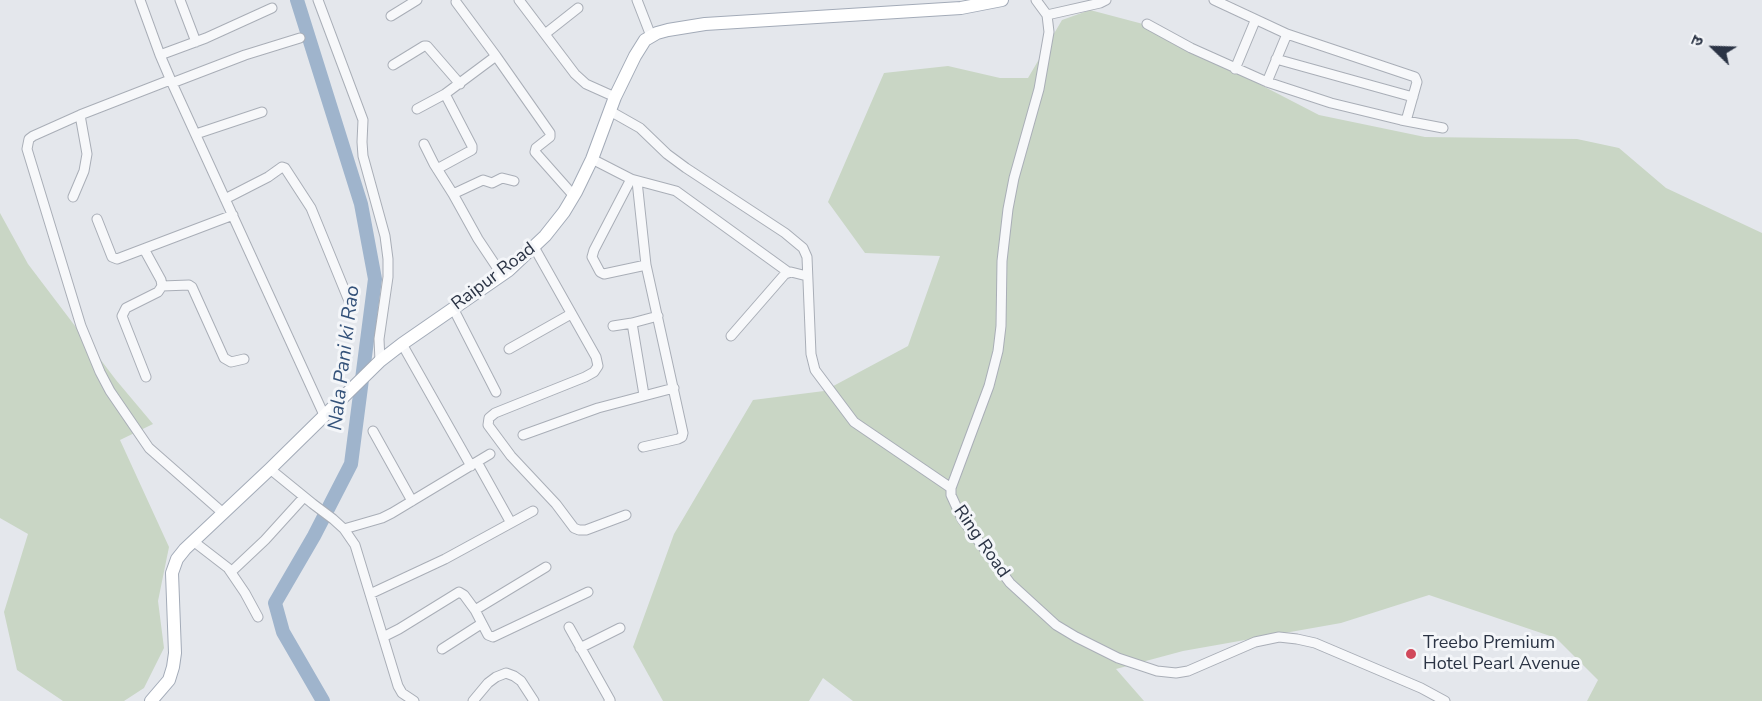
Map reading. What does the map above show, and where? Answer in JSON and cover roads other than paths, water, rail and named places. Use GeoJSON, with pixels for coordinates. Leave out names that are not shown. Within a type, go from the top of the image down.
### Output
{"type":"FeatureCollection","features":[{"type":"Feature","properties":{"kind":"main road"},"geometry":{"type":"LineString","coordinates":[[651,36],[668,30],[705,24],[961,8],[1002,0]]}},
{"type":"Feature","properties":{"kind":"main road","name":"Raipur Road"},"geometry":{"type":"LineString","coordinates":[[151,701],[169,680],[174,667],[172,573],[177,558],[378,363],[502,274],[534,247],[564,212],[574,196],[592,159],[615,97],[634,56],[640,46],[651,36]]}},
{"type":"Feature","properties":{"kind":"street"},"geometry":{"type":"LineString","coordinates":[[140,0],[171,82],[324,415]]}},
{"type":"Feature","properties":{"kind":"street"},"geometry":{"type":"LineString","coordinates":[[180,0],[196,42]]}},
{"type":"Feature","properties":{"kind":"street"},"geometry":{"type":"LineString","coordinates":[[318,0],[363,120],[362,150],[385,236],[388,277],[378,363]]}},
{"type":"Feature","properties":{"kind":"street"},"geometry":{"type":"LineString","coordinates":[[391,16],[417,0]]}},
{"type":"Feature","properties":{"kind":"street"},"geometry":{"type":"LineString","coordinates":[[519,0],[567,64],[586,84],[615,97]]}},
{"type":"Feature","properties":{"kind":"street"},"geometry":{"type":"LineString","coordinates":[[637,0],[651,36]]}},
{"type":"Feature","properties":{"kind":"street"},"geometry":{"type":"LineString","coordinates":[[1036,0],[1047,15],[1106,0]]}},
{"type":"Feature","properties":{"kind":"street"},"geometry":{"type":"LineString","coordinates":[[1214,0],[1287,34],[1415,77],[1417,82],[1406,121]]}},
{"type":"Feature","properties":{"kind":"street"},"geometry":{"type":"LineString","coordinates":[[456,2],[550,133],[550,137],[536,148],[535,152],[574,196]]}},
{"type":"Feature","properties":{"kind":"street"},"geometry":{"type":"LineString","coordinates":[[160,55],[196,42],[272,8]]}},
{"type":"Feature","properties":{"kind":"street"},"geometry":{"type":"LineString","coordinates":[[545,33],[578,8]]}},
{"type":"Feature","properties":{"kind":"street","name":"Ring Road"},"geometry":{"type":"LineString","coordinates":[[1047,15],[1049,33],[1043,70],[1008,209],[1002,261],[1001,326],[998,351],[989,386],[951,488],[951,495],[962,519],[1010,583],[1056,625],[1076,638],[1118,658],[1157,671],[1176,673],[1188,671],[1255,642],[1279,637],[1297,639],[1315,643],[1421,688],[1445,701]]}},
{"type":"Feature","properties":{"kind":"street"},"geometry":{"type":"LineString","coordinates":[[1235,69],[1256,21]]}},
{"type":"Feature","properties":{"kind":"street"},"geometry":{"type":"LineString","coordinates":[[1147,24],[1191,48],[1267,82],[1331,103],[1443,128]]}},
{"type":"Feature","properties":{"kind":"street"},"geometry":{"type":"LineString","coordinates":[[1267,82],[1287,34]]}},
{"type":"Feature","properties":{"kind":"street"},"geometry":{"type":"LineString","coordinates":[[223,513],[141,438],[100,372],[81,326],[27,149],[29,139],[33,136],[80,115],[245,55],[300,38]]}},
{"type":"Feature","properties":{"kind":"street"},"geometry":{"type":"LineString","coordinates":[[393,65],[427,46],[460,84]]}},
{"type":"Feature","properties":{"kind":"street"},"geometry":{"type":"LineString","coordinates":[[417,109],[460,84],[496,56]]}},
{"type":"Feature","properties":{"kind":"street"},"geometry":{"type":"LineString","coordinates":[[1276,59],[1413,97]]}},
{"type":"Feature","properties":{"kind":"street"},"geometry":{"type":"LineString","coordinates":[[437,169],[472,148],[445,94]]}},
{"type":"Feature","properties":{"kind":"street"},"geometry":{"type":"LineString","coordinates":[[610,111],[640,128],[667,154],[686,168],[798,242],[807,257],[811,354],[815,370],[854,422],[951,488]]}},
{"type":"Feature","properties":{"kind":"street"},"geometry":{"type":"LineString","coordinates":[[196,134],[262,112]]}},
{"type":"Feature","properties":{"kind":"street"},"geometry":{"type":"LineString","coordinates":[[73,197],[84,171],[87,153],[80,115]]}},
{"type":"Feature","properties":{"kind":"street"},"geometry":{"type":"LineString","coordinates":[[424,144],[478,239],[502,274]]}},
{"type":"Feature","properties":{"kind":"street"},"geometry":{"type":"LineString","coordinates":[[592,159],[634,180],[668,188],[682,195],[788,272],[807,276]]}},
{"type":"Feature","properties":{"kind":"street"},"geometry":{"type":"LineString","coordinates":[[225,199],[268,177],[282,167],[285,168],[311,208],[349,301]]}},
{"type":"Feature","properties":{"kind":"street"},"geometry":{"type":"LineString","coordinates":[[453,194],[483,180],[490,183],[502,178],[514,181]]}},
{"type":"Feature","properties":{"kind":"street"},"geometry":{"type":"LineString","coordinates":[[634,180],[646,265],[683,433],[678,440],[643,447]]}},
{"type":"Feature","properties":{"kind":"street"},"geometry":{"type":"LineString","coordinates":[[634,180],[594,249],[593,260],[600,272],[604,274],[646,265]]}},
{"type":"Feature","properties":{"kind":"street"},"geometry":{"type":"LineString","coordinates":[[98,219],[113,258],[117,259],[233,215]]}},
{"type":"Feature","properties":{"kind":"street"},"geometry":{"type":"LineString","coordinates":[[534,247],[596,357],[597,370],[490,416],[488,425],[511,456],[556,504],[574,528],[586,530],[626,515]]}},
{"type":"Feature","properties":{"kind":"street"},"geometry":{"type":"LineString","coordinates":[[144,249],[162,286],[158,292],[126,308],[123,313],[146,377]]}},
{"type":"Feature","properties":{"kind":"street"},"geometry":{"type":"LineString","coordinates":[[731,336],[782,276],[788,272]]}},
{"type":"Feature","properties":{"kind":"street"},"geometry":{"type":"LineString","coordinates":[[162,286],[189,285],[192,287],[225,359],[231,362],[244,359]]}},
{"type":"Feature","properties":{"kind":"street"},"geometry":{"type":"LineString","coordinates":[[453,308],[496,392]]}},
{"type":"Feature","properties":{"kind":"street"},"geometry":{"type":"LineString","coordinates":[[509,349],[571,314]]}},
{"type":"Feature","properties":{"kind":"street"},"geometry":{"type":"LineString","coordinates":[[613,326],[658,316]]}},
{"type":"Feature","properties":{"kind":"street"},"geometry":{"type":"LineString","coordinates":[[632,323],[644,395]]}},
{"type":"Feature","properties":{"kind":"street"},"geometry":{"type":"LineString","coordinates":[[402,344],[511,523]]}},
{"type":"Feature","properties":{"kind":"street"},"geometry":{"type":"LineString","coordinates":[[523,435],[598,408],[674,388]]}},
{"type":"Feature","properties":{"kind":"street"},"geometry":{"type":"LineString","coordinates":[[373,431],[412,501]]}},
{"type":"Feature","properties":{"kind":"street"},"geometry":{"type":"LineString","coordinates":[[344,529],[382,518],[490,454]]}},
{"type":"Feature","properties":{"kind":"street"},"geometry":{"type":"LineString","coordinates":[[270,469],[344,529],[357,550],[401,697],[414,701]]}},
{"type":"Feature","properties":{"kind":"street"},"geometry":{"type":"LineString","coordinates":[[231,572],[265,540],[304,497]]}},
{"type":"Feature","properties":{"kind":"street"},"geometry":{"type":"LineString","coordinates":[[370,594],[445,559],[533,511]]}},
{"type":"Feature","properties":{"kind":"street"},"geometry":{"type":"LineString","coordinates":[[193,542],[231,572],[258,617]]}},
{"type":"Feature","properties":{"kind":"street"},"geometry":{"type":"LineString","coordinates":[[475,610],[546,567]]}},
{"type":"Feature","properties":{"kind":"street"},"geometry":{"type":"LineString","coordinates":[[383,637],[459,592],[475,610],[488,636],[493,637],[588,591]]}},
{"type":"Feature","properties":{"kind":"street"},"geometry":{"type":"LineString","coordinates":[[442,649],[481,624]]}},
{"type":"Feature","properties":{"kind":"street"},"geometry":{"type":"LineString","coordinates":[[569,627],[610,701]]}},
{"type":"Feature","properties":{"kind":"street"},"geometry":{"type":"LineString","coordinates":[[580,648],[620,628]]}},
{"type":"Feature","properties":{"kind":"street"},"geometry":{"type":"LineString","coordinates":[[473,701],[488,683],[506,673],[521,681],[534,701]]}},
{"type":"Feature","properties":{"kind":"waterway","name":"Nala Pani ki Rao"},"geometry":{"type":"LineString","coordinates":[[297,0],[361,204],[375,279],[351,464],[314,536],[275,603],[283,632],[323,701]]}},
{"type":"Feature","properties":{"kind":"place","name":"Treebo Premium Hotel Pearl Avenue"},"geometry":{"type":"Point","coordinates":[1411,654]}}]}
